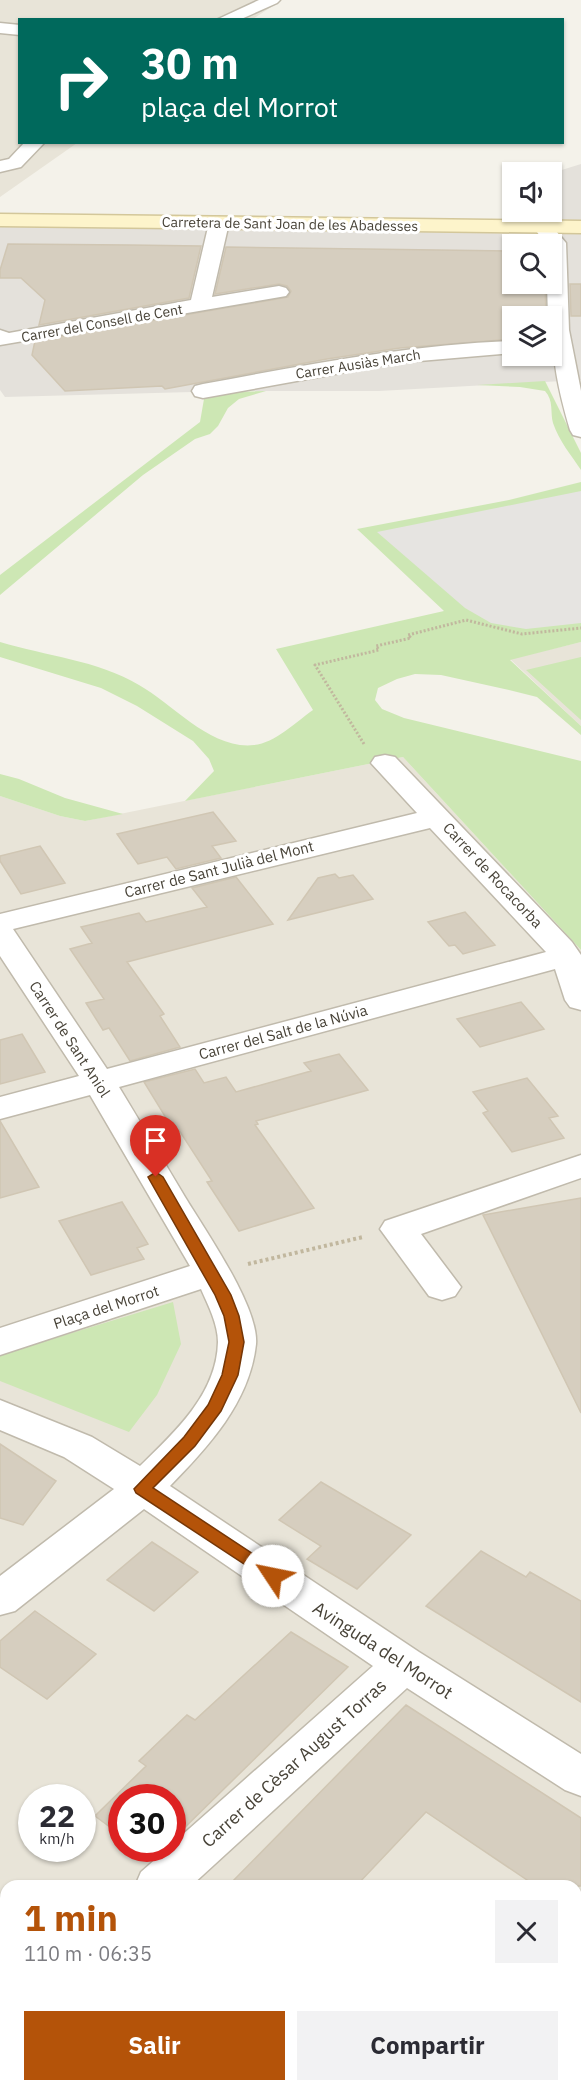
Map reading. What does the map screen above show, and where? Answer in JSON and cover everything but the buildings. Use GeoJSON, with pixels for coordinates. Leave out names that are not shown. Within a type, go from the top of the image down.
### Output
{"type":"FeatureCollection","features":[{"type":"Feature","properties":{"kind":"main road","name":"Carretera de Sant Joan de les Abadesses"},"geometry":{"type":"LineString","coordinates":[[0,220],[219,223],[502,220]]}},
{"type":"Feature","properties":{"kind":"main road","name":"Carretera de Sant Joan de les Abadesses"},"geometry":{"type":"LineString","coordinates":[[558,222],[581,227]]}},
{"type":"Feature","properties":{"kind":"street"},"geometry":{"type":"LineString","coordinates":[[229,18],[272,0]]}},
{"type":"Feature","properties":{"kind":"street"},"geometry":{"type":"LineString","coordinates":[[0,28],[18,30]]}},
{"type":"Feature","properties":{"kind":"street"},"geometry":{"type":"LineString","coordinates":[[0,166],[15,164],[34,144]]}},
{"type":"Feature","properties":{"kind":"street"},"geometry":{"type":"LineString","coordinates":[[545,222],[554,240],[564,249],[559,330],[565,347],[567,380],[581,430]]}},
{"type":"Feature","properties":{"kind":"street","name":"Carrer del Consell de Cent"},"geometry":{"type":"LineString","coordinates":[[200,306],[219,223]]}},
{"type":"Feature","properties":{"kind":"street","name":"Carrer del Consell de Cent"},"geometry":{"type":"LineString","coordinates":[[2,338],[279,292]]}},
{"type":"Feature","properties":{"kind":"street","name":"Carrer Ausiàs March"},"geometry":{"type":"LineString","coordinates":[[203,391],[425,353],[502,348]]}},
{"type":"Feature","properties":{"kind":"street","name":"Carrer de Rocacorba"},"geometry":{"type":"LineString","coordinates":[[385,763],[566,956],[581,1000]]}},
{"type":"Feature","properties":{"kind":"street","name":"Carrer de Sant Julià del Mont"},"geometry":{"type":"LineString","coordinates":[[0,923],[438,817]]}},
{"type":"Feature","properties":{"kind":"street","name":"Carrer de Sant Aniol"},"geometry":{"type":"LineString","coordinates":[[0,932],[99,1082],[212,1272]]}},
{"type":"Feature","properties":{"kind":"street","name":"Carrer del Salt de la Núvia"},"geometry":{"type":"LineString","coordinates":[[0,1108],[566,956]]}},
{"type":"Feature","properties":{"kind":"street"},"geometry":{"type":"LineString","coordinates":[[442,1287],[398,1229],[581,1166]]}},
{"type":"Feature","properties":{"kind":"street"},"geometry":{"type":"LineString","coordinates":[[0,1599],[142,1489],[189,1442],[215,1407],[230,1375],[237,1342],[232,1316],[212,1272]]}},
{"type":"Feature","properties":{"kind":"street","name":"Plaça del Morrot"},"geometry":{"type":"LineString","coordinates":[[0,1341],[212,1272]]}},
{"type":"Feature","properties":{"kind":"street","name":"Avinguda del Morrot"},"geometry":{"type":"LineString","coordinates":[[0,1414],[78,1447],[404,1664],[581,1777]]}},
{"type":"Feature","properties":{"kind":"street","name":"Carrer de Cèsar August Torras"},"geometry":{"type":"LineString","coordinates":[[165,1880],[404,1664]]}},
{"type":"Feature","properties":{"kind":"path"},"geometry":{"type":"LineString","coordinates":[[385,763],[362,742],[315,665],[379,650],[376,646],[411,638],[408,635],[466,621],[522,633],[581,628]]}},
{"type":"Feature","properties":{"kind":"path"},"geometry":{"type":"LineString","coordinates":[[212,1272],[398,1229]]}},
{"type":"Feature","properties":{"kind":"shaded area"},"geometry":{"type":"Polygon","coordinates":[[[0,0],[282,0],[255,18],[18,18],[18,144],[76,144],[0,197],[0,0]]]}},
{"type":"Feature","properties":{"kind":"shaded area"},"geometry":{"type":"Polygon","coordinates":[[[581,164],[581,380],[379,391],[230,391],[5,397],[0,390],[0,220],[554,227],[554,222],[562,222],[562,170],[581,164]]]}},
{"type":"Feature","properties":{"kind":"shaded area"},"geometry":{"type":"Polygon","coordinates":[[[581,491],[581,623],[526,629],[491,623],[465,608],[377,532],[581,491]]]}},
{"type":"Feature","properties":{"kind":"shaded area"},"geometry":{"type":"Polygon","coordinates":[[[581,642],[581,726],[510,659],[581,642]]]}},
{"type":"Feature","properties":{"kind":"shaded area"},"geometry":{"type":"Polygon","coordinates":[[[403,757],[581,950],[581,1880],[0,1880],[0,796],[60,816],[85,821],[403,757]]]}},
{"type":"Feature","properties":{"kind":"green space"},"geometry":{"type":"Polygon","coordinates":[[[545,381],[581,453],[581,470],[565,448],[556,430],[552,419],[550,399],[545,391],[477,385],[545,381]]]}},
{"type":"Feature","properties":{"kind":"green space"},"geometry":{"type":"Polygon","coordinates":[[[266,391],[239,399],[228,408],[218,426],[210,434],[195,439],[143,475],[0,595],[0,575],[200,422],[204,399],[191,392],[266,391]]]}},
{"type":"Feature","properties":{"kind":"green space"},"geometry":{"type":"Polygon","coordinates":[[[581,482],[581,642],[510,660],[581,726],[581,735],[537,697],[441,675],[415,674],[397,679],[378,688],[375,700],[382,709],[404,718],[581,761],[581,950],[403,757],[185,801],[214,771],[209,759],[193,741],[137,706],[101,688],[0,657],[0,642],[89,664],[139,685],[193,724],[223,740],[238,745],[262,743],[277,736],[313,710],[276,649],[444,611],[357,529],[509,500],[581,482]]]}},
{"type":"Feature","properties":{"kind":"green space"},"geometry":{"type":"Polygon","coordinates":[[[581,657],[581,720],[526,670],[581,657]]]}},
{"type":"Feature","properties":{"kind":"green space"},"geometry":{"type":"Polygon","coordinates":[[[0,774],[19,779],[65,798],[123,814],[85,821],[60,816],[0,796],[0,774]]]}},
{"type":"Feature","properties":{"kind":"green space"},"geometry":{"type":"Polygon","coordinates":[[[173,1302],[181,1344],[157,1395],[129,1432],[0,1381],[0,1355],[173,1302]]]}},
{"type":"Feature","properties":{"kind":"route"},"geometry":{"type":"LineString","coordinates":[[156,1177],[212,1272],[232,1316],[237,1342],[230,1375],[215,1407],[189,1442],[142,1489],[273,1576]]}}]}
